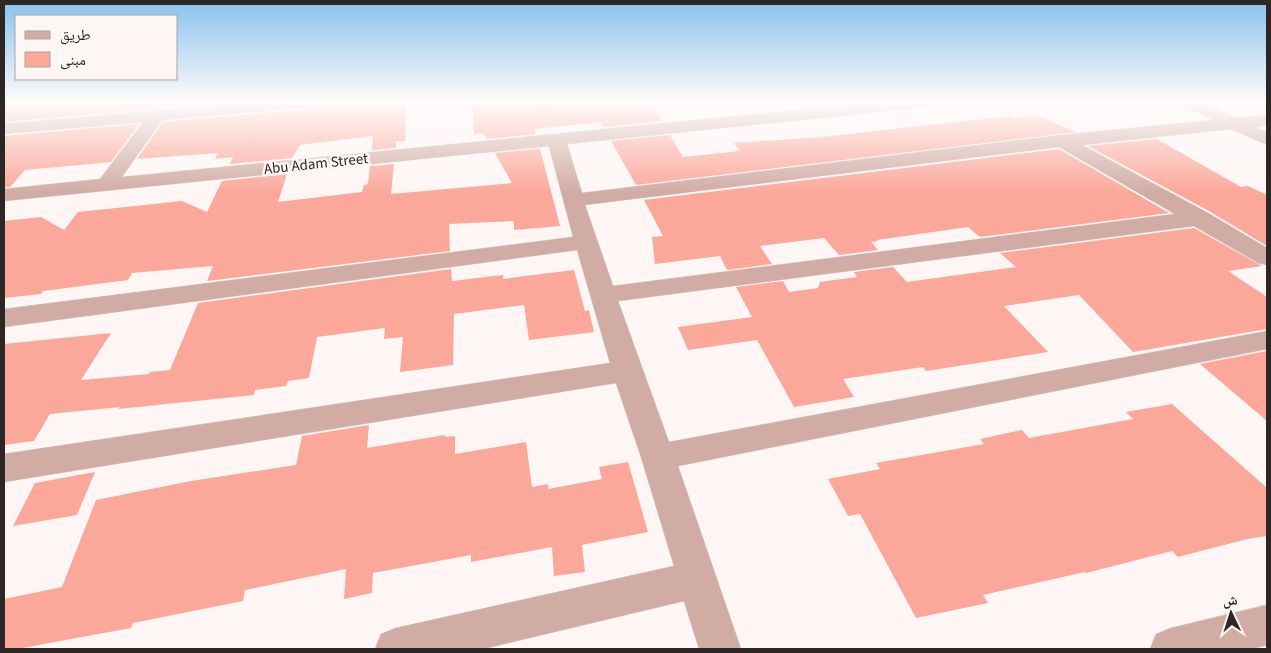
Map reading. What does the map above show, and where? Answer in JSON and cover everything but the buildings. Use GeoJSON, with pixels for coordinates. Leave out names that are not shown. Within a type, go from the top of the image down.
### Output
{"type":"FeatureCollection","features":[{"type":"Feature","properties":{"kind":"street"},"geometry":{"type":"LineString","coordinates":[[107,184],[144,132]]}},
{"type":"Feature","properties":{"kind":"street","name":"Abu Adam Street"},"geometry":{"type":"LineString","coordinates":[[4,195],[627,132]]}},
{"type":"Feature","properties":{"kind":"street"},"geometry":{"type":"LineString","coordinates":[[573,200],[1062,141],[1148,132]]}},
{"type":"Feature","properties":{"kind":"street"},"geometry":{"type":"LineString","coordinates":[[1253,132],[1267,139]]}},
{"type":"Feature","properties":{"kind":"street"},"geometry":{"type":"LineString","coordinates":[[557,140],[573,200],[627,371],[658,457],[720,649]]}},
{"type":"Feature","properties":{"kind":"street"},"geometry":{"type":"LineString","coordinates":[[1062,141],[1262,252]]}},
{"type":"Feature","properties":{"kind":"street"},"geometry":{"type":"LineString","coordinates":[[604,295],[1200,218]]}},
{"type":"Feature","properties":{"kind":"street"},"geometry":{"type":"LineString","coordinates":[[4,318],[587,242]]}},
{"type":"Feature","properties":{"kind":"street"},"geometry":{"type":"LineString","coordinates":[[658,457],[1267,340]]}},
{"type":"Feature","properties":{"kind":"street"},"geometry":{"type":"LineString","coordinates":[[4,468],[627,371]]}},
{"type":"Feature","properties":{"kind":"street"},"geometry":{"type":"LineString","coordinates":[[396,649],[698,579]]}},
{"type":"Feature","properties":{"kind":"street"},"geometry":{"type":"LineString","coordinates":[[1171,649],[1267,625]]}}]}
